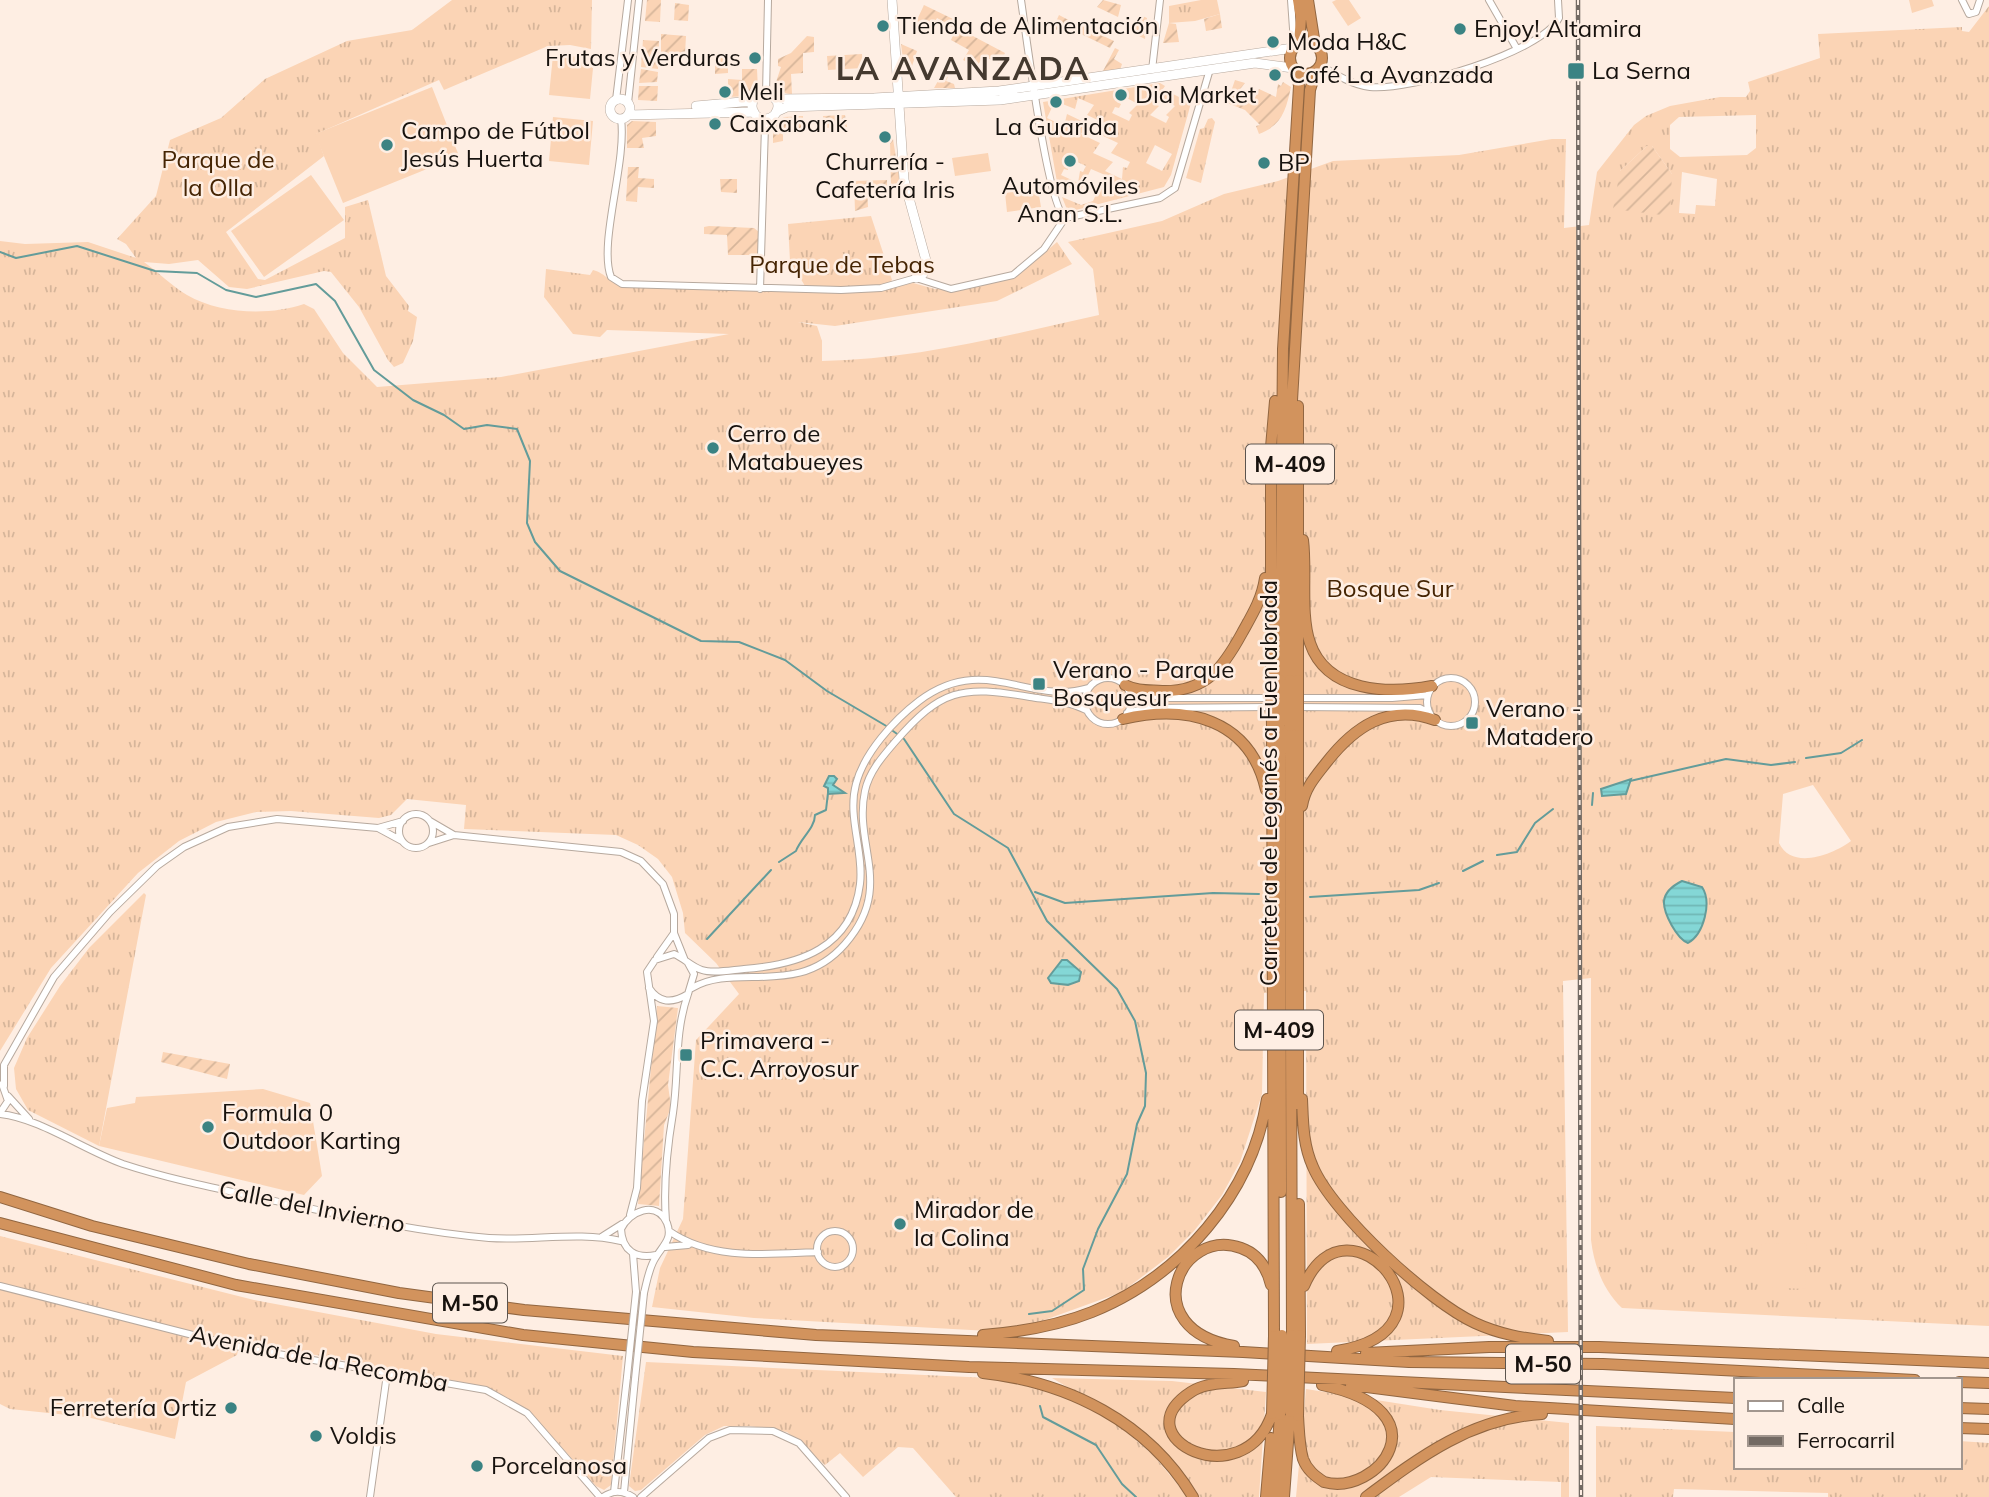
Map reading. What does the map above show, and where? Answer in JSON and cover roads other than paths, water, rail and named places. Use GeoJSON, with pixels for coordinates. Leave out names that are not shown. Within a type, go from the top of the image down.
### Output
{"type":"FeatureCollection","features":[{"type":"Feature","properties":{"kind":"highway","name":"M-409"},"geometry":{"type":"LineString","coordinates":[[1285,680],[1269,558],[1271,447],[1283,349],[1299,86],[1289,58],[1295,46],[1301,18],[1298,0]]}},
{"type":"Feature","properties":{"kind":"highway","name":"M-409"},"geometry":{"type":"LineString","coordinates":[[1308,0],[1315,45],[1322,54],[1318,68]]}},
{"type":"Feature","properties":{"kind":"highway"},"geometry":{"type":"LineString","coordinates":[[1295,46],[1315,45]]}},
{"type":"Feature","properties":{"kind":"highway"},"geometry":{"type":"LineString","coordinates":[[1295,70],[1310,74],[1318,68]]}},
{"type":"Feature","properties":{"kind":"highway","name":"Carretera de Leganés a Fuenlabrada"},"geometry":{"type":"LineString","coordinates":[[1284,1497],[1287,1335],[1285,680],[1290,435],[1310,90],[1318,68]]}},
{"type":"Feature","properties":{"kind":"highway","name":"M-409"},"geometry":{"type":"LineString","coordinates":[[1285,680],[1298,480],[1300,248]]}},
{"type":"Feature","properties":{"kind":"highway","name":"M-409"},"geometry":{"type":"LineString","coordinates":[[1283,349],[1285,726],[1300,935]]}},
{"type":"Feature","properties":{"kind":"highway","name":"M-409"},"geometry":{"type":"LineString","coordinates":[[1298,480],[1306,571],[1306,625],[1316,656],[1328,671],[1359,686],[1430,691]]}},
{"type":"Feature","properties":{"kind":"highway","name":"M-409"},"geometry":{"type":"LineString","coordinates":[[1127,688],[1141,690],[1196,687],[1218,672],[1259,603],[1269,558]]}},
{"type":"Feature","properties":{"kind":"highway","name":"M-409"},"geometry":{"type":"LineString","coordinates":[[1125,716],[1169,715],[1206,719],[1227,727],[1254,754],[1262,770],[1270,810]]}},
{"type":"Feature","properties":{"kind":"highway","name":"M-409"},"geometry":{"type":"LineString","coordinates":[[1287,1335],[1301,1292],[1298,1138],[1302,804],[1310,783],[1336,750],[1363,725],[1393,715],[1432,716]]}},
{"type":"Feature","properties":{"kind":"highway","name":"M-409"},"geometry":{"type":"LineString","coordinates":[[1285,726],[1270,810],[1271,1058],[1287,1335],[1285,1415],[1291,1497]]}},
{"type":"Feature","properties":{"kind":"highway"},"geometry":{"type":"LineString","coordinates":[[1300,1020],[1304,1137],[1313,1168],[1330,1195],[1354,1222],[1416,1283],[1446,1307],[1474,1322],[1510,1336],[1599,1347]]}},
{"type":"Feature","properties":{"kind":"highway"},"geometry":{"type":"LineString","coordinates":[[951,1339],[1022,1331],[1090,1313],[1136,1290],[1184,1253],[1222,1208],[1250,1157],[1264,1116],[1271,1058]]}},
{"type":"Feature","properties":{"kind":"highway","name":"M-50"},"geometry":{"type":"LineString","coordinates":[[0,1197],[92,1226],[236,1261],[399,1293],[524,1310],[816,1335],[1171,1349],[1409,1362],[1603,1364],[1877,1378]]}},
{"type":"Feature","properties":{"kind":"highway","name":"M-50"},"geometry":{"type":"LineString","coordinates":[[0,1223],[236,1284],[523,1335],[693,1352],[969,1367],[1336,1378],[1734,1398]]}},
{"type":"Feature","properties":{"kind":"highway"},"geometry":{"type":"LineString","coordinates":[[1244,1347],[1205,1339],[1188,1326],[1181,1314],[1176,1296],[1180,1276],[1189,1261],[1206,1249],[1233,1246],[1251,1253],[1261,1262],[1271,1283],[1287,1335]]}},
{"type":"Feature","properties":{"kind":"highway"},"geometry":{"type":"LineString","coordinates":[[1301,1292],[1310,1270],[1319,1262],[1348,1251],[1365,1253],[1384,1265],[1394,1281],[1398,1299],[1394,1320],[1380,1338],[1363,1347],[1336,1351]]}},
{"type":"Feature","properties":{"kind":"highway"},"geometry":{"type":"LineString","coordinates":[[1171,1349],[1244,1347],[1336,1351],[1599,1347],[1989,1363]]}},
{"type":"Feature","properties":{"kind":"highway"},"geometry":{"type":"LineString","coordinates":[[969,1367],[975,1373],[1026,1378],[1052,1386],[1108,1413],[1156,1450],[1193,1497]]}},
{"type":"Feature","properties":{"kind":"highway"},"geometry":{"type":"LineString","coordinates":[[1196,1374],[1244,1381],[1351,1385],[1468,1402],[1734,1419]]}},
{"type":"Feature","properties":{"kind":"highway"},"geometry":{"type":"LineString","coordinates":[[1189,1471],[1173,1448],[1171,1427],[1175,1410],[1186,1396],[1200,1387],[1244,1381]]}},
{"type":"Feature","properties":{"kind":"highway"},"geometry":{"type":"LineString","coordinates":[[1961,1382],[1989,1383]]}},
{"type":"Feature","properties":{"kind":"highway"},"geometry":{"type":"LineString","coordinates":[[1285,1415],[1303,1459],[1315,1477],[1331,1486],[1360,1487],[1374,1479],[1385,1467],[1392,1439],[1383,1413],[1359,1395],[1322,1385]]}},
{"type":"Feature","properties":{"kind":"highway"},"geometry":{"type":"LineString","coordinates":[[1961,1408],[1989,1409]]}},
{"type":"Feature","properties":{"kind":"highway"},"geometry":{"type":"LineString","coordinates":[[1366,1497],[1432,1450],[1481,1425],[1517,1416],[1608,1413]]}},
{"type":"Feature","properties":{"kind":"highway","name":"M-409"},"geometry":{"type":"LineString","coordinates":[[1266,1497],[1285,1415]]}},
{"type":"Feature","properties":{"kind":"highway"},"geometry":{"type":"LineString","coordinates":[[1255,1464],[1267,1439],[1285,1415]]}},
{"type":"Feature","properties":{"kind":"highway","name":"Carretera de Leganés a Fuenlabrada"},"geometry":{"type":"LineString","coordinates":[[1273,1497],[1285,1415]]}},
{"type":"Feature","properties":{"kind":"highway"},"geometry":{"type":"LineString","coordinates":[[1961,1428],[1989,1429]]}},
{"type":"Feature","properties":{"kind":"main road"},"geometry":{"type":"LineString","coordinates":[[892,0],[904,180],[927,264],[926,270],[916,278]]}},
{"type":"Feature","properties":{"kind":"main road"},"geometry":{"type":"LineString","coordinates":[[753,101],[754,112],[760,118],[768,119],[787,107],[898,102],[1036,91],[1295,46]]}},
{"type":"Feature","properties":{"kind":"main road"},"geometry":{"type":"LineString","coordinates":[[1149,73],[1264,63],[1295,70]]}},
{"type":"Feature","properties":{"kind":"main road"},"geometry":{"type":"LineString","coordinates":[[754,112],[626,111],[616,100],[611,105],[610,113],[626,111],[643,108],[753,101],[766,93],[775,99],[898,102]]}},
{"type":"Feature","properties":{"kind":"main road"},"geometry":{"type":"LineString","coordinates":[[775,99],[776,112]]}},
{"type":"Feature","properties":{"kind":"street"},"geometry":{"type":"LineString","coordinates":[[616,100],[628,0]]}},
{"type":"Feature","properties":{"kind":"street"},"geometry":{"type":"LineString","coordinates":[[639,0],[608,267],[613,280],[628,285],[858,290],[881,288],[916,278],[951,289],[1007,278],[1044,249],[1065,218],[1168,195],[1175,188],[1210,69]]}},
{"type":"Feature","properties":{"kind":"street"},"geometry":{"type":"LineString","coordinates":[[766,93],[768,0]]}},
{"type":"Feature","properties":{"kind":"street"},"geometry":{"type":"LineString","coordinates":[[1021,0],[1051,184],[1057,208],[1065,218]]}},
{"type":"Feature","properties":{"kind":"street"},"geometry":{"type":"LineString","coordinates":[[1149,73],[1160,0],[1170,0]]}},
{"type":"Feature","properties":{"kind":"street"},"geometry":{"type":"LineString","coordinates":[[1291,0],[1295,46]]}},
{"type":"Feature","properties":{"kind":"street"},"geometry":{"type":"LineString","coordinates":[[1489,0],[1517,49]]}},
{"type":"Feature","properties":{"kind":"street"},"geometry":{"type":"LineString","coordinates":[[1318,68],[1352,82],[1382,88],[1473,68],[1517,49],[1556,23],[1560,11],[1558,0]]}},
{"type":"Feature","properties":{"kind":"street"},"geometry":{"type":"LineString","coordinates":[[1962,0],[1969,14],[1976,12],[1980,0]]}},
{"type":"Feature","properties":{"kind":"street"},"geometry":{"type":"LineString","coordinates":[[760,289],[765,126],[768,119]]}},
{"type":"Feature","properties":{"kind":"street"},"geometry":{"type":"LineString","coordinates":[[648,986],[655,996],[665,1001],[677,1001],[690,991],[714,981],[789,976],[821,961],[845,944],[866,907],[870,888],[864,794],[869,776],[887,751],[922,713],[943,699],[972,690],[1064,702],[1086,710],[1100,723],[1109,724],[1147,708],[1420,708],[1450,726],[1464,723],[1471,715],[1475,703],[1473,693],[1464,682],[1443,679],[1430,691],[1392,698],[1142,696],[1110,677],[1100,679],[1088,688],[1066,691],[998,680],[968,680],[941,688],[913,706],[875,747],[861,769],[854,795],[859,888],[856,904],[835,936],[813,955],[787,965],[702,971],[685,960],[664,955],[655,960]]}},
{"type":"Feature","properties":{"kind":"street"},"geometry":{"type":"LineString","coordinates":[[1086,710],[1088,688]]}},
{"type":"Feature","properties":{"kind":"street"},"geometry":{"type":"LineString","coordinates":[[1125,716],[1127,688]]}},
{"type":"Feature","properties":{"kind":"street"},"geometry":{"type":"LineString","coordinates":[[1430,691],[1432,716]]}},
{"type":"Feature","properties":{"kind":"street"},"geometry":{"type":"LineString","coordinates":[[0,1113],[6,1106],[8,1096],[2,1085],[2,1066],[33,1010],[75,952],[157,866],[184,847],[204,835],[254,821],[277,819],[378,828],[419,815],[454,835]]}},
{"type":"Feature","properties":{"kind":"street"},"geometry":{"type":"LineString","coordinates":[[402,841],[399,833],[403,821]]}},
{"type":"Feature","properties":{"kind":"street"},"geometry":{"type":"LineString","coordinates":[[429,843],[433,830],[430,821]]}},
{"type":"Feature","properties":{"kind":"street"},"geometry":{"type":"LineString","coordinates":[[378,828],[411,848],[454,835],[621,852],[647,866],[663,884],[674,914],[674,933],[694,974],[677,1032],[674,1110],[668,1134],[663,1192],[669,1231],[665,1247],[656,1255],[640,1293],[614,1492]]}},
{"type":"Feature","properties":{"kind":"street"},"geometry":{"type":"LineString","coordinates":[[603,1236],[630,1215],[637,1188],[642,1101],[654,1021],[647,972],[674,933]]}},
{"type":"Feature","properties":{"kind":"street","name":"Calle del Invierno"},"geometry":{"type":"LineString","coordinates":[[8,1096],[33,1122]]}},
{"type":"Feature","properties":{"kind":"street","name":"Calle del Invierno"},"geometry":{"type":"LineString","coordinates":[[0,1113],[33,1122],[75,1144],[132,1166],[284,1203],[470,1236],[529,1239],[603,1236]]}},
{"type":"Feature","properties":{"kind":"street"},"geometry":{"type":"LineString","coordinates":[[630,1215],[652,1210],[666,1221]]}},
{"type":"Feature","properties":{"kind":"street"},"geometry":{"type":"LineString","coordinates":[[621,1241],[624,1222]]}},
{"type":"Feature","properties":{"kind":"street"},"geometry":{"type":"LineString","coordinates":[[669,1231],[688,1245]]}},
{"type":"Feature","properties":{"kind":"street"},"geometry":{"type":"LineString","coordinates":[[832,1231],[845,1233],[853,1248],[849,1260],[839,1267],[826,1264],[818,1252],[821,1238],[832,1231]]}},
{"type":"Feature","properties":{"kind":"street"},"geometry":{"type":"LineString","coordinates":[[603,1236],[621,1241],[633,1254],[644,1258],[656,1255]]}},
{"type":"Feature","properties":{"kind":"street"},"geometry":{"type":"LineString","coordinates":[[665,1247],[688,1245],[760,1254],[818,1252]]}},
{"type":"Feature","properties":{"kind":"street"},"geometry":{"type":"LineString","coordinates":[[624,1492],[640,1293],[633,1254]]}},
{"type":"Feature","properties":{"kind":"street","name":"Avenida de la Recomba"},"geometry":{"type":"LineString","coordinates":[[0,1286],[231,1345],[486,1390],[527,1413],[601,1497]]}},
{"type":"Feature","properties":{"kind":"street"},"geometry":{"type":"LineString","coordinates":[[370,1497],[387,1374]]}},
{"type":"Feature","properties":{"kind":"street"},"geometry":{"type":"LineString","coordinates":[[641,1497],[709,1438],[730,1430],[773,1431],[799,1443],[846,1497]]}},
{"type":"Feature","properties":{"kind":"street"},"geometry":{"type":"LineString","coordinates":[[601,1497],[614,1492],[624,1492],[633,1497]]}},
{"type":"Feature","properties":{"kind":"water"},"geometry":{"type":"Polygon","coordinates":[[[829,776],[837,779],[833,785],[845,793],[828,794],[828,788],[824,786],[829,776]]]}},
{"type":"Feature","properties":{"kind":"water"},"geometry":{"type":"Polygon","coordinates":[[[1631,779],[1626,794],[1602,796],[1601,789],[1631,779]]]}},
{"type":"Feature","properties":{"kind":"water"},"geometry":{"type":"Polygon","coordinates":[[[1682,881],[1702,887],[1706,901],[1702,925],[1694,939],[1688,943],[1675,931],[1664,906],[1668,891],[1682,881]]]}},
{"type":"Feature","properties":{"kind":"water"},"geometry":{"type":"Polygon","coordinates":[[[1062,960],[1067,960],[1081,972],[1079,981],[1068,985],[1051,983],[1048,978],[1062,960]]]}},
{"type":"Feature","properties":{"kind":"waterway"},"geometry":{"type":"LineString","coordinates":[[0,252],[16,258],[77,246],[155,271],[197,273],[226,290],[256,297],[316,284],[335,301],[374,370],[413,400],[444,415],[464,429],[487,425],[517,429],[530,461],[527,523],[535,542],[560,571],[701,641],[739,642],[785,660],[827,691],[888,727]]}},
{"type":"Feature","properties":{"kind":"waterway"},"geometry":{"type":"LineString","coordinates":[[893,731],[904,739],[954,814],[1008,848],[1047,921],[1117,989],[1135,1021],[1146,1073],[1145,1106],[1137,1124],[1127,1174],[1098,1229],[1083,1269],[1084,1290],[1052,1311],[1029,1314]]}},
{"type":"Feature","properties":{"kind":"waterway"},"geometry":{"type":"LineString","coordinates":[[1806,758],[1841,753],[1862,740]]}},
{"type":"Feature","properties":{"kind":"waterway"},"geometry":{"type":"LineString","coordinates":[[1630,781],[1726,759],[1771,765],[1795,762]]}},
{"type":"Feature","properties":{"kind":"waterway"},"geometry":{"type":"LineString","coordinates":[[779,862],[796,851],[813,824],[815,815],[826,810],[828,793]]}},
{"type":"Feature","properties":{"kind":"waterway"},"geometry":{"type":"LineString","coordinates":[[1592,805],[1593,793]]}},
{"type":"Feature","properties":{"kind":"waterway"},"geometry":{"type":"LineString","coordinates":[[1497,855],[1517,852],[1535,823],[1553,809]]}},
{"type":"Feature","properties":{"kind":"waterway"},"geometry":{"type":"LineString","coordinates":[[1463,871],[1483,861]]}},
{"type":"Feature","properties":{"kind":"waterway"},"geometry":{"type":"LineString","coordinates":[[707,939],[771,870]]}},
{"type":"Feature","properties":{"kind":"waterway"},"geometry":{"type":"LineString","coordinates":[[1310,897],[1419,890],[1439,883]]}},
{"type":"Feature","properties":{"kind":"waterway"},"geometry":{"type":"LineString","coordinates":[[1035,892],[1065,903],[1213,893],[1259,894]]}},
{"type":"Feature","properties":{"kind":"waterway"},"geometry":{"type":"LineString","coordinates":[[1040,1406],[1043,1417],[1096,1445],[1122,1484],[1136,1497]]}},
{"type":"Feature","properties":{"kind":"railway"},"geometry":{"type":"LineString","coordinates":[[1578,0],[1581,1497]]}},
{"type":"Feature","properties":{"kind":"place","name":"Tienda de Alimentación"},"geometry":{"type":"Point","coordinates":[883,26]}},
{"type":"Feature","properties":{"kind":"place","name":"Enjoy! Altamira"},"geometry":{"type":"Point","coordinates":[1460,29]}},
{"type":"Feature","properties":{"kind":"place","name":"Moda H&C"},"geometry":{"type":"Point","coordinates":[1273,42]}},
{"type":"Feature","properties":{"kind":"place","name":"Frutas y Verduras"},"geometry":{"type":"Point","coordinates":[755,58]}},
{"type":"Feature","properties":{"kind":"place","name":"La Serna"},"geometry":{"type":"Point","coordinates":[1576,71]}},
{"type":"Feature","properties":{"kind":"place","name":"Café La Avanzada"},"geometry":{"type":"Point","coordinates":[1275,75]}},
{"type":"Feature","properties":{"kind":"place","name":"Meli"},"geometry":{"type":"Point","coordinates":[725,92]}},
{"type":"Feature","properties":{"kind":"place","name":"Dia Market"},"geometry":{"type":"Point","coordinates":[1121,95]}},
{"type":"Feature","properties":{"kind":"place","name":"La Guarida"},"geometry":{"type":"Point","coordinates":[1056,102]}},
{"type":"Feature","properties":{"kind":"place","name":"Caixabank"},"geometry":{"type":"Point","coordinates":[715,124]}},
{"type":"Feature","properties":{"kind":"place","name":"Churrería - Cafetería Iris"},"geometry":{"type":"Point","coordinates":[885,137]}},
{"type":"Feature","properties":{"kind":"place","name":"Campo de Fútbol Jesús Huerta"},"geometry":{"type":"Point","coordinates":[387,145]}},
{"type":"Feature","properties":{"kind":"place","name":"Automóviles Anan S.L."},"geometry":{"type":"Point","coordinates":[1070,161]}},
{"type":"Feature","properties":{"kind":"place","name":"BP"},"geometry":{"type":"Point","coordinates":[1264,163]}},
{"type":"Feature","properties":{"kind":"place","name":"Cerro de Matabueyes"},"geometry":{"type":"Point","coordinates":[713,448]}},
{"type":"Feature","properties":{"kind":"place","name":"Verano - Parque Bosquesur"},"geometry":{"type":"Point","coordinates":[1039,684]}},
{"type":"Feature","properties":{"kind":"place","name":"Verano - Matadero"},"geometry":{"type":"Point","coordinates":[1472,723]}},
{"type":"Feature","properties":{"kind":"place","name":"Primavera - C.C. Arroyosur"},"geometry":{"type":"Point","coordinates":[686,1055]}},
{"type":"Feature","properties":{"kind":"place","name":"Formula 0 Outdoor Karting"},"geometry":{"type":"Point","coordinates":[208,1127]}},
{"type":"Feature","properties":{"kind":"place","name":"Mirador de la Colina"},"geometry":{"type":"Point","coordinates":[900,1224]}},
{"type":"Feature","properties":{"kind":"place","name":"Ferretería Ortiz"},"geometry":{"type":"Point","coordinates":[231,1408]}},
{"type":"Feature","properties":{"kind":"place","name":"Voldis"},"geometry":{"type":"Point","coordinates":[316,1436]}},
{"type":"Feature","properties":{"kind":"place","name":"Porcelanosa"},"geometry":{"type":"Point","coordinates":[477,1466]}},
{"type":"Feature","properties":{"kind":"district","name":"LA AVANZADA"},"geometry":{"type":"Point","coordinates":[963,69]}},
{"type":"Feature","properties":{"kind":"park label","name":"Parque de la Olla"},"geometry":{"type":"Point","coordinates":[218,174]}},
{"type":"Feature","properties":{"kind":"park label","name":"Parque de Tebas"},"geometry":{"type":"Point","coordinates":[842,265]}},
{"type":"Feature","properties":{"kind":"park label","name":"Bosque Sur"},"geometry":{"type":"Point","coordinates":[1390,589]}}]}
